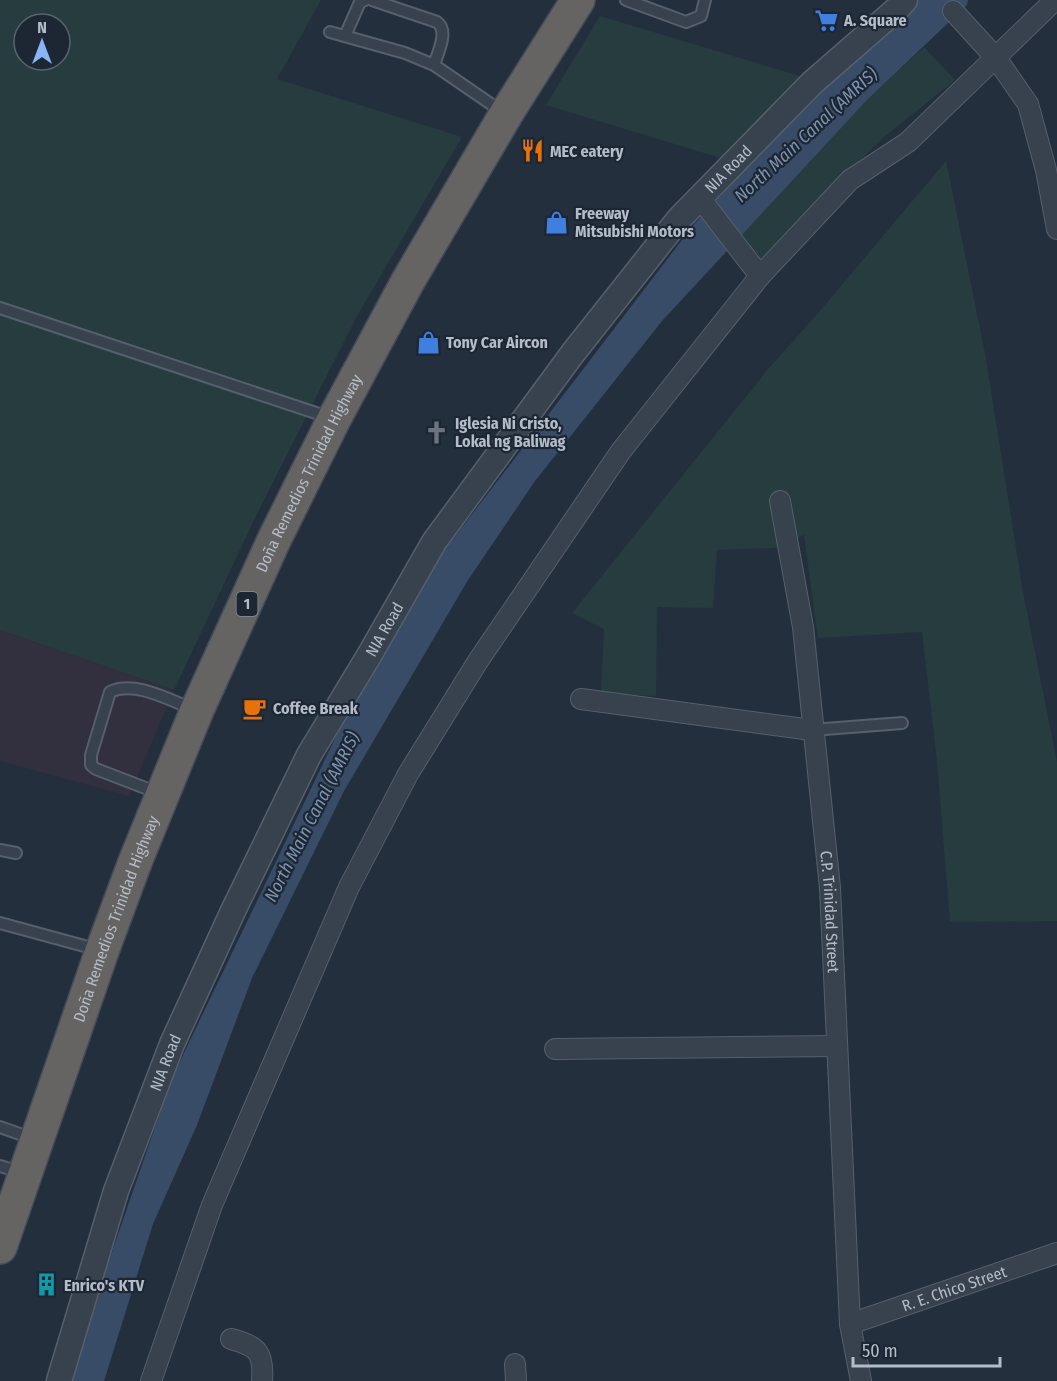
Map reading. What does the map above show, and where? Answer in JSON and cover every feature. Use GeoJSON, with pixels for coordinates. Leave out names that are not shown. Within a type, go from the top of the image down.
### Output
{"type":"FeatureCollection","features":[{"type":"Feature","properties":{"kind":"highway","name":"Doña Remedios Trinidad Highway"},"geometry":{"type":"LineString","coordinates":[[0,1247],[12,1169],[36,1140],[135,862],[198,710],[274,540],[334,419],[408,281],[506,114],[578,0]]}},
{"type":"Feature","properties":{"kind":"street","name":"NIA Road"},"geometry":{"type":"LineString","coordinates":[[59,1381],[116,1191],[172,1044],[233,910],[309,755],[434,542],[573,353],[679,219],[704,203],[812,83],[905,0]]}},
{"type":"Feature","properties":{"kind":"street"},"geometry":{"type":"LineString","coordinates":[[152,1381],[212,1205],[349,887],[408,774],[478,661],[621,451],[760,276],[850,180],[908,142],[1055,0]]}},
{"type":"Feature","properties":{"kind":"street"},"geometry":{"type":"LineString","coordinates":[[952,11],[996,58],[1028,104],[1052,165],[1057,229]]}},
{"type":"Feature","properties":{"kind":"street"},"geometry":{"type":"LineString","coordinates":[[704,203],[760,276]]}},
{"type":"Feature","properties":{"kind":"street","name":"C.P. Trinidad Street"},"geometry":{"type":"LineString","coordinates":[[780,501],[803,627],[830,888],[850,1324],[861,1381]]}},
{"type":"Feature","properties":{"kind":"street"},"geometry":{"type":"LineString","coordinates":[[581,699],[812,730]]}},
{"type":"Feature","properties":{"kind":"street"},"geometry":{"type":"LineString","coordinates":[[555,1049],[836,1046]]}},
{"type":"Feature","properties":{"kind":"street","name":"R. E. Chico Street"},"geometry":{"type":"LineString","coordinates":[[850,1324],[1057,1253]]}},
{"type":"Feature","properties":{"kind":"street"},"geometry":{"type":"LineString","coordinates":[[231,1339],[250,1344],[258,1351],[263,1364],[262,1381]]}},
{"type":"Feature","properties":{"kind":"lane"},"geometry":{"type":"LineString","coordinates":[[345,36],[360,2],[365,0]]}},
{"type":"Feature","properties":{"kind":"lane"},"geometry":{"type":"LineString","coordinates":[[372,0],[437,21],[441,25],[443,33],[434,65]]}},
{"type":"Feature","properties":{"kind":"lane"},"geometry":{"type":"LineString","coordinates":[[626,0],[686,21],[701,16],[705,0]]}},
{"type":"Feature","properties":{"kind":"lane"},"geometry":{"type":"LineString","coordinates":[[330,32],[405,53],[434,65],[506,114]]}},
{"type":"Feature","properties":{"kind":"lane"},"geometry":{"type":"LineString","coordinates":[[0,308],[334,419]]}},
{"type":"Feature","properties":{"kind":"lane"},"geometry":{"type":"LineString","coordinates":[[164,795],[96,770],[91,765],[91,755],[110,692],[116,689],[135,688],[198,710]]}},
{"type":"Feature","properties":{"kind":"lane"},"geometry":{"type":"LineString","coordinates":[[812,730],[903,723]]}},
{"type":"Feature","properties":{"kind":"lane"},"geometry":{"type":"LineString","coordinates":[[0,849],[16,852]]}},
{"type":"Feature","properties":{"kind":"lane"},"geometry":{"type":"LineString","coordinates":[[0,923],[102,951]]}},
{"type":"Feature","properties":{"kind":"lane"},"geometry":{"type":"LineString","coordinates":[[0,1127],[36,1140]]}},
{"type":"Feature","properties":{"kind":"shaded area"},"geometry":{"type":"Polygon","coordinates":[[[0,630],[174,690],[129,796],[0,761],[0,630]]]}},
{"type":"Feature","properties":{"kind":"green space"},"geometry":{"type":"Polygon","coordinates":[[[0,0],[321,0],[277,79],[462,137],[357,316],[254,520],[174,690],[0,630],[0,0]]]}},
{"type":"Feature","properties":{"kind":"green space"},"geometry":{"type":"Polygon","coordinates":[[[600,16],[803,77],[724,159],[546,105],[600,16]]]}},
{"type":"Feature","properties":{"kind":"green space"},"geometry":{"type":"Polygon","coordinates":[[[924,47],[955,80],[883,138],[762,264],[739,237],[867,100],[924,47]]]}},
{"type":"Feature","properties":{"kind":"green space"},"geometry":{"type":"Polygon","coordinates":[[[946,161],[985,353],[1023,592],[1057,762],[1057,921],[950,922],[937,761],[922,632],[818,638],[804,535],[774,548],[717,550],[713,608],[657,607],[656,696],[601,693],[604,629],[572,613],[769,368],[946,161]]]}},
{"type":"Feature","properties":{"kind":"water","name":"North Main Canal (AMRIS)"},"geometry":{"type":"Polygon","coordinates":[[[919,0],[968,0],[967,5],[867,100],[662,321],[535,481],[468,580],[344,791],[252,978],[197,1125],[153,1224],[104,1381],[69,1381],[172,1078],[342,724],[437,560],[695,223],[795,116],[889,31],[919,0]]]}},
{"type":"Feature","properties":{"kind":"place","name":"A. Square"},"geometry":{"type":"Point","coordinates":[826,20]}},
{"type":"Feature","properties":{"kind":"place","name":"MEC eatery"},"geometry":{"type":"Point","coordinates":[532,151]}},
{"type":"Feature","properties":{"kind":"place","name":"Freeway Mitsubishi Motors"},"geometry":{"type":"Point","coordinates":[557,222]}},
{"type":"Feature","properties":{"kind":"place","name":"Tony Car Aircon"},"geometry":{"type":"Point","coordinates":[428,342]}},
{"type":"Feature","properties":{"kind":"place","name":"Iglesia Ni Cristo, Lokal ng Baliwag"},"geometry":{"type":"Point","coordinates":[437,432]}},
{"type":"Feature","properties":{"kind":"place","name":"Coffee Break"},"geometry":{"type":"Point","coordinates":[255,708]}},
{"type":"Feature","properties":{"kind":"place","name":"Enrico's KTV"},"geometry":{"type":"Point","coordinates":[46,1285]}}]}
